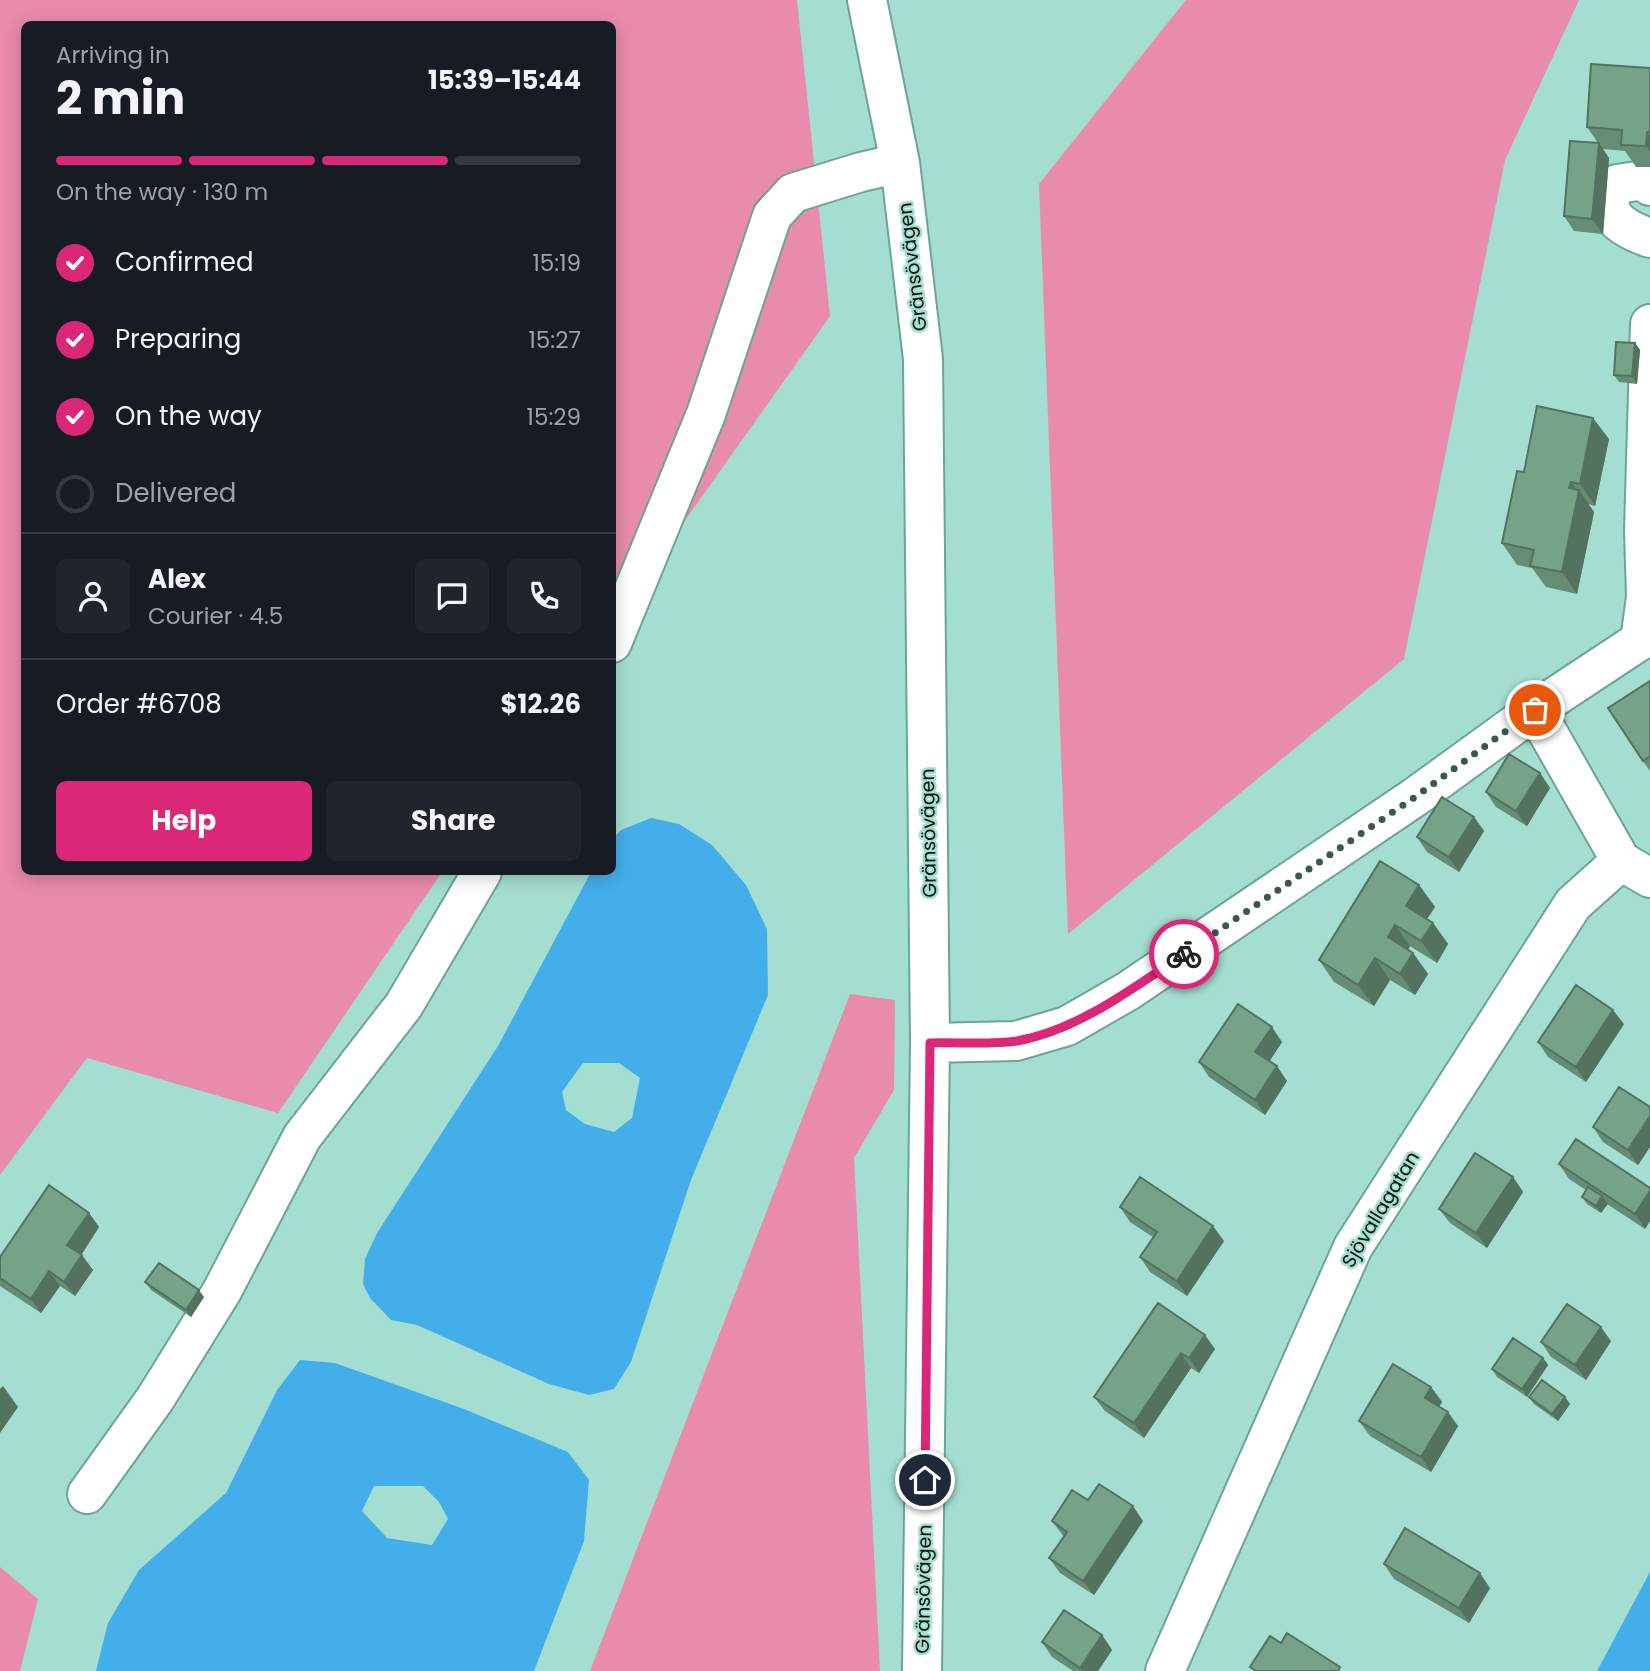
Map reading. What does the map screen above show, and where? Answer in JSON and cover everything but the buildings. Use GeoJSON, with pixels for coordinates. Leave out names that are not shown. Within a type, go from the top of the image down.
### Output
{"type":"FeatureCollection","features":[{"type":"Feature","properties":{"kind":"street","name":"Gränsövägen"},"geometry":{"type":"LineString","coordinates":[[867,0],[901,163],[923,359],[930,1043],[922,1671]]}},
{"type":"Feature","properties":{"kind":"street"},"geometry":{"type":"LineString","coordinates":[[616,633],[706,414],[772,216],[793,193],[901,163]]}},
{"type":"Feature","properties":{"kind":"street"},"geometry":{"type":"LineString","coordinates":[[1650,186],[1644,180],[1617,184],[1611,193],[1610,209],[1619,224],[1650,238]]}},
{"type":"Feature","properties":{"kind":"street"},"geometry":{"type":"LineString","coordinates":[[930,1043],[1016,1041],[1067,1026],[1128,991],[1645,637],[1645,464],[1650,324]]}},
{"type":"Feature","properties":{"kind":"street"},"geometry":{"type":"LineString","coordinates":[[1535,710],[1636,869]]}},
{"type":"Feature","properties":{"kind":"street","name":"Sjövallagatan"},"geometry":{"type":"LineString","coordinates":[[1164,1671],[1353,1248],[1573,904],[1636,869]]}},
{"type":"Feature","properties":{"kind":"street"},"geometry":{"type":"LineString","coordinates":[[87,1494],[155,1399],[222,1291],[302,1137],[404,1005],[480,875]]}},
{"type":"Feature","properties":{"kind":"shaded area"},"geometry":{"type":"Polygon","coordinates":[[[0,0],[797,0],[830,316],[616,618],[616,21],[21,21],[21,875],[440,875],[278,1113],[87,1058],[0,1175],[0,0]]]}},
{"type":"Feature","properties":{"kind":"shaded area"},"geometry":{"type":"Polygon","coordinates":[[[1186,0],[1579,0],[1505,160],[1404,659],[1068,934],[1039,184],[1186,0]]]}},
{"type":"Feature","properties":{"kind":"shaded area"},"geometry":{"type":"Polygon","coordinates":[[[850,994],[895,1000],[894,1090],[854,1158],[880,1671],[590,1671],[850,994]]]}},
{"type":"Feature","properties":{"kind":"shaded area"},"geometry":{"type":"Polygon","coordinates":[[[0,1567],[38,1599],[20,1671],[0,1671],[0,1567]]]}},
{"type":"Feature","properties":{"kind":"water"},"geometry":{"type":"Polygon","coordinates":[[[651,818],[679,824],[712,845],[746,885],[767,929],[768,995],[691,1180],[631,1362],[614,1389],[589,1395],[549,1384],[417,1325],[391,1320],[370,1298],[363,1284],[365,1259],[377,1233],[498,1046],[589,875],[616,875],[616,836],[621,830],[651,818]],[[583,1063],[562,1092],[566,1110],[585,1124],[614,1132],[632,1118],[640,1078],[619,1063],[583,1063]]]}},
{"type":"Feature","properties":{"kind":"water"},"geometry":{"type":"Polygon","coordinates":[[[300,1360],[335,1363],[464,1409],[568,1452],[589,1480],[584,1541],[534,1671],[96,1671],[108,1623],[139,1570],[226,1493],[277,1390],[300,1360]],[[374,1486],[362,1511],[387,1538],[432,1545],[448,1519],[439,1502],[423,1486],[374,1486]]]}},
{"type":"Feature","properties":{"kind":"water"},"geometry":{"type":"Polygon","coordinates":[[[1650,1572],[1650,1671],[1597,1671],[1650,1572]]]}},
{"type":"Feature","properties":{"kind":"way so far"},"geometry":{"type":"LineString","coordinates":[[1184,954],[1415,797],[1535,710]]}},
{"type":"Feature","properties":{"kind":"route"},"geometry":{"type":"LineString","coordinates":[[925,1480],[930,1043],[1016,1041],[1067,1026],[1128,991],[1184,954]]}}]}
